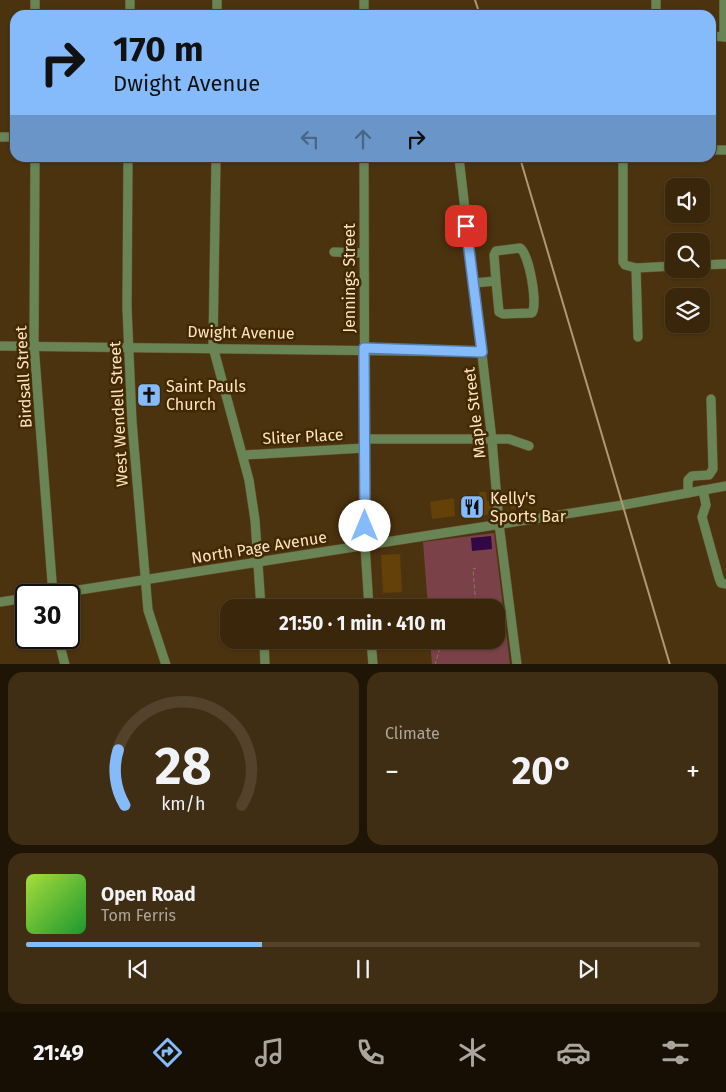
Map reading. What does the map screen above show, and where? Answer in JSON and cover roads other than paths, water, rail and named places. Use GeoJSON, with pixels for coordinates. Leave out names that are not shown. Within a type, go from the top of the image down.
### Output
{"type":"FeatureCollection","features":[{"type":"Feature","properties":{"kind":"street"},"geometry":{"type":"LineString","coordinates":[[724,0],[725,37]]}},
{"type":"Feature","properties":{"kind":"street","name":"Birdsall Street"},"geometry":{"type":"LineString","coordinates":[[35,162],[34,345],[50,584]]}},
{"type":"Feature","properties":{"kind":"street","name":"West Wendell Street"},"geometry":{"type":"LineString","coordinates":[[128,162],[128,346],[144,580],[152,627],[166,664]]}},
{"type":"Feature","properties":{"kind":"street"},"geometry":{"type":"LineString","coordinates":[[216,162],[213,346],[244,455],[255,520],[260,599]]}},
{"type":"Feature","properties":{"kind":"street","name":"Jennings Street"},"geometry":{"type":"LineString","coordinates":[[364,162],[365,545],[368,599]]}},
{"type":"Feature","properties":{"kind":"street","name":"Maple Street"},"geometry":{"type":"LineString","coordinates":[[459,162],[492,440],[499,524],[517,664]]}},
{"type":"Feature","properties":{"kind":"street"},"geometry":{"type":"LineString","coordinates":[[623,162],[622,255],[625,265],[636,268],[665,266]]}},
{"type":"Feature","properties":{"kind":"street"},"geometry":{"type":"LineString","coordinates":[[520,248],[524,250],[527,255],[535,309],[532,312],[503,314],[499,312],[496,281],[494,255],[496,251],[520,248]]}},
{"type":"Feature","properties":{"kind":"street"},"geometry":{"type":"LineString","coordinates":[[334,252],[364,253]]}},
{"type":"Feature","properties":{"kind":"street"},"geometry":{"type":"LineString","coordinates":[[710,265],[726,264]]}},
{"type":"Feature","properties":{"kind":"street"},"geometry":{"type":"LineString","coordinates":[[636,268],[638,337]]}},
{"type":"Feature","properties":{"kind":"street"},"geometry":{"type":"LineString","coordinates":[[474,283],[496,281]]}},
{"type":"Feature","properties":{"kind":"street","name":"Dwight Avenue"},"geometry":{"type":"LineString","coordinates":[[0,346],[213,346],[482,352]]}},
{"type":"Feature","properties":{"kind":"street"},"geometry":{"type":"LineString","coordinates":[[688,493],[688,480],[692,476],[709,475],[713,469],[711,399]]}},
{"type":"Feature","properties":{"kind":"street","name":"Sliter Place"},"geometry":{"type":"LineString","coordinates":[[244,455],[364,444],[509,438],[529,446]]}},
{"type":"Feature","properties":{"kind":"street","name":"North Page Avenue"},"geometry":{"type":"LineString","coordinates":[[80,590],[623,505],[726,486]]}},
{"type":"Feature","properties":{"kind":"street"},"geometry":{"type":"LineString","coordinates":[[703,490],[706,505],[702,517],[719,578],[721,583],[726,584]]}},
{"type":"Feature","properties":{"kind":"street"},"geometry":{"type":"LineString","coordinates":[[0,602],[15,600]]}},
{"type":"Feature","properties":{"kind":"street"},"geometry":{"type":"LineString","coordinates":[[61,649],[65,664]]}},
{"type":"Feature","properties":{"kind":"street"},"geometry":{"type":"LineString","coordinates":[[264,649],[265,664]]}},
{"type":"Feature","properties":{"kind":"street"},"geometry":{"type":"LineString","coordinates":[[372,649],[373,664]]}},
{"type":"Feature","properties":{"kind":"railway"},"geometry":{"type":"LineString","coordinates":[[475,0],[478,10]]}},
{"type":"Feature","properties":{"kind":"railway"},"geometry":{"type":"LineString","coordinates":[[521,162],[670,664]]}},
{"type":"Feature","properties":{"kind":"place","name":"Saint Pauls Church"},"geometry":{"type":"Point","coordinates":[149,395]}},
{"type":"Feature","properties":{"kind":"place","name":"Kelly's Sports Bar"},"geometry":{"type":"Point","coordinates":[472,507]}}]}
